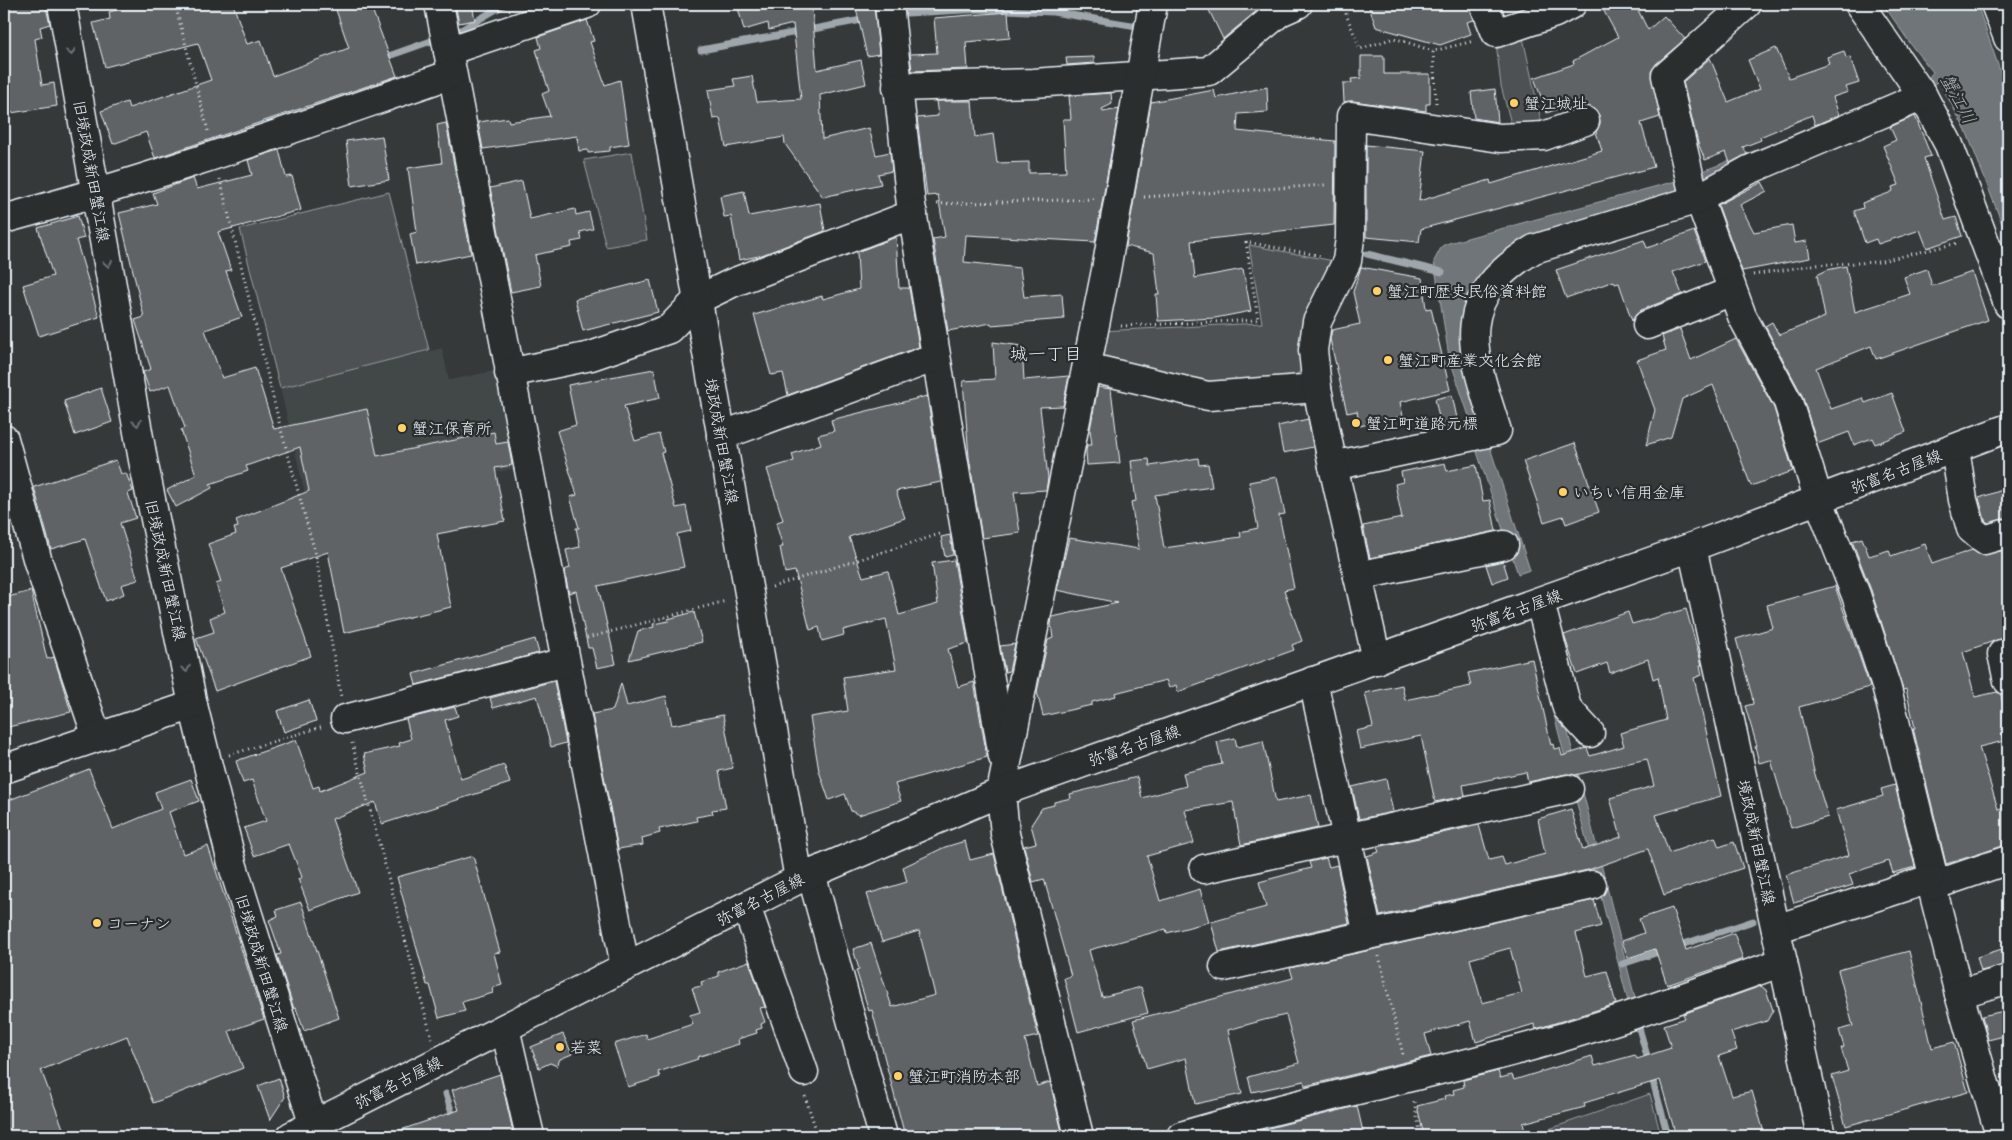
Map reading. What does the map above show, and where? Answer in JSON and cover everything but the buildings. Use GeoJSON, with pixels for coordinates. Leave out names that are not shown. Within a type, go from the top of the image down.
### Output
{"type":"FeatureCollection","features":[{"type":"Feature","properties":{"kind":"street","name":"旧境政成新田蟹江線"},"geometry":{"type":"LineString","coordinates":[[62,4],[143,460],[193,705],[232,863],[307,1133]]}},
{"type":"Feature","properties":{"kind":"street"},"geometry":{"type":"LineString","coordinates":[[440,4],[509,373],[624,966]]}},
{"type":"Feature","properties":{"kind":"street"},"geometry":{"type":"LineString","coordinates":[[4,218],[95,194],[214,156],[450,62],[587,4]]}},
{"type":"Feature","properties":{"kind":"street","name":"境政成新田蟹江線"},"geometry":{"type":"LineString","coordinates":[[646,4],[721,436],[805,876],[883,1136]]}},
{"type":"Feature","properties":{"kind":"street"},"geometry":{"type":"LineString","coordinates":[[889,4],[912,209],[1003,782],[1005,834],[1079,1136]]}},
{"type":"Feature","properties":{"kind":"street"},"geometry":{"type":"LineString","coordinates":[[1003,782],[1120,198],[1152,4]]}},
{"type":"Feature","properties":{"kind":"street"},"geometry":{"type":"LineString","coordinates":[[897,87],[1033,82],[1209,71],[1280,12],[1298,4]]}},
{"type":"Feature","properties":{"kind":"street"},"geometry":{"type":"LineString","coordinates":[[1484,4],[1496,34],[1555,14],[1572,4]]}},
{"type":"Feature","properties":{"kind":"street"},"geometry":{"type":"LineString","coordinates":[[1747,4],[1666,76],[1694,191],[1742,316],[1788,402],[1819,501],[1856,595],[1886,689],[1932,871],[1931,882],[1959,994],[2000,1136]]}},
{"type":"Feature","properties":{"kind":"street"},"geometry":{"type":"LineString","coordinates":[[1859,4],[1923,96],[1949,145],[2008,304]]}},
{"type":"Feature","properties":{"kind":"street"},"geometry":{"type":"LineString","coordinates":[[1995,4],[2008,38]]}},
{"type":"Feature","properties":{"kind":"street"},"geometry":{"type":"LineString","coordinates":[[1334,466],[1497,432],[1480,378],[1475,348],[1474,318],[1486,290],[1499,275],[1534,249],[1749,170],[1923,96]]}},
{"type":"Feature","properties":{"kind":"street"},"geometry":{"type":"LineString","coordinates":[[1377,660],[1317,388],[1313,350],[1317,322],[1347,261],[1351,116],[1500,138],[1544,136],[1585,121]]}},
{"type":"Feature","properties":{"kind":"street"},"geometry":{"type":"LineString","coordinates":[[509,373],[591,356],[670,329],[697,300],[732,283],[912,209]]}},
{"type":"Feature","properties":{"kind":"street"},"geometry":{"type":"LineString","coordinates":[[1647,325],[1730,285]]}},
{"type":"Feature","properties":{"kind":"street"},"geometry":{"type":"LineString","coordinates":[[721,436],[936,357]]}},
{"type":"Feature","properties":{"kind":"street"},"geometry":{"type":"LineString","coordinates":[[1087,367],[1208,396],[1317,388]]}},
{"type":"Feature","properties":{"kind":"street","name":"弥富名古屋線"},"geometry":{"type":"LineString","coordinates":[[307,1133],[438,1062],[624,966],[805,876],[1003,782],[1377,660],[1819,501],[2008,428]]}},
{"type":"Feature","properties":{"kind":"street"},"geometry":{"type":"LineString","coordinates":[[4,439],[38,562],[97,737]]}},
{"type":"Feature","properties":{"kind":"street"},"geometry":{"type":"LineString","coordinates":[[1955,448],[1963,500],[1971,529],[1984,540],[2008,532]]}},
{"type":"Feature","properties":{"kind":"street"},"geometry":{"type":"LineString","coordinates":[[1358,576],[1504,545]]}},
{"type":"Feature","properties":{"kind":"street","name":"境政成新田蟹江線"},"geometry":{"type":"LineString","coordinates":[[1692,547],[1821,1136]]}},
{"type":"Feature","properties":{"kind":"street"},"geometry":{"type":"LineString","coordinates":[[1540,602],[1567,708],[1590,733]]}},
{"type":"Feature","properties":{"kind":"street"},"geometry":{"type":"LineString","coordinates":[[2002,654],[2008,680]]}},
{"type":"Feature","properties":{"kind":"street"},"geometry":{"type":"LineString","coordinates":[[345,719],[565,662]]}},
{"type":"Feature","properties":{"kind":"street"},"geometry":{"type":"LineString","coordinates":[[1313,682],[1347,838],[1371,934]]}},
{"type":"Feature","properties":{"kind":"street"},"geometry":{"type":"LineString","coordinates":[[4,769],[193,705]]}},
{"type":"Feature","properties":{"kind":"street"},"geometry":{"type":"LineString","coordinates":[[1204,869],[1569,788]]}},
{"type":"Feature","properties":{"kind":"street"},"geometry":{"type":"LineString","coordinates":[[1776,929],[2008,860]]}},
{"type":"Feature","properties":{"kind":"street"},"geometry":{"type":"LineString","coordinates":[[1224,967],[1592,885]]}},
{"type":"Feature","properties":{"kind":"street"},"geometry":{"type":"LineString","coordinates":[[746,906],[804,1072]]}},
{"type":"Feature","properties":{"kind":"street"},"geometry":{"type":"LineString","coordinates":[[1181,1136],[1256,1114],[1516,1051],[1640,1012],[1783,962]]}},
{"type":"Feature","properties":{"kind":"street"},"geometry":{"type":"LineString","coordinates":[[1959,994],[2008,979]]}},
{"type":"Feature","properties":{"kind":"street"},"geometry":{"type":"LineString","coordinates":[[505,1028],[530,1136]]}},
{"type":"Feature","properties":{"kind":"path"},"geometry":{"type":"LineString","coordinates":[[175,4],[280,426],[316,556],[345,719],[438,1062]]}},
{"type":"Feature","properties":{"kind":"path"},"geometry":{"type":"LineString","coordinates":[[1342,4],[1360,49],[1394,38],[1433,51],[1463,46],[1496,34]]}},
{"type":"Feature","properties":{"kind":"path"},"geometry":{"type":"LineString","coordinates":[[1433,51],[1438,130]]}},
{"type":"Feature","properties":{"kind":"path"},"geometry":{"type":"LineString","coordinates":[[912,209],[1350,183]]}},
{"type":"Feature","properties":{"kind":"path"},"geometry":{"type":"LineString","coordinates":[[1730,285],[1813,265],[1878,262],[1899,259],[1983,236]]}},
{"type":"Feature","properties":{"kind":"path"},"geometry":{"type":"LineString","coordinates":[[1095,328],[1258,320],[1246,242],[1347,261]]}},
{"type":"Feature","properties":{"kind":"path"},"geometry":{"type":"LineString","coordinates":[[207,762],[345,719]]}},
{"type":"Feature","properties":{"kind":"path"},"geometry":{"type":"LineString","coordinates":[[1371,934],[1422,1136]]}},
{"type":"Feature","properties":{"kind":"path"},"geometry":{"type":"LineString","coordinates":[[804,1072],[801,1083],[818,1136]]}},
{"type":"Feature","properties":{"kind":"shaded area"},"geometry":{"type":"Polygon","coordinates":[[[1522,33],[1544,135],[1514,135],[1501,86],[1496,42],[1522,33]]]}},
{"type":"Feature","properties":{"kind":"shaded area"},"geometry":{"type":"Polygon","coordinates":[[[632,152],[647,240],[606,247],[584,160],[632,152]]]}},
{"type":"Feature","properties":{"kind":"shaded area"},"geometry":{"type":"Polygon","coordinates":[[[389,192],[429,350],[280,388],[240,229],[389,192]]]}},
{"type":"Feature","properties":{"kind":"shaded area"},"geometry":{"type":"Polygon","coordinates":[[[1249,245],[1334,261],[1303,369],[1293,377],[1209,384],[1109,362],[1097,345],[1100,331],[1262,323],[1249,245]]]}},
{"type":"Feature","properties":{"kind":"shaded area","name":"蟹江保育所"},"geometry":{"type":"Polygon","coordinates":[[[442,348],[449,380],[504,369],[522,467],[309,510],[280,388],[442,348]]]}},
{"type":"Feature","properties":{"kind":"shaded area"},"geometry":{"type":"Polygon","coordinates":[[[1650,1094],[1661,1136],[1529,1136],[1650,1094]]]}},
{"type":"Feature","properties":{"kind":"water","name":"蟹江川"},"geometry":{"type":"Polygon","coordinates":[[[1883,4],[1977,4],[2008,94],[2008,239],[1967,133],[1939,81],[1934,84],[1929,77],[1933,72],[1914,49],[1883,4]]]}},
{"type":"Feature","properties":{"kind":"water"},"geometry":{"type":"Polygon","coordinates":[[[1799,133],[1802,142],[1687,191],[1539,232],[1515,247],[1471,288],[1464,302],[1463,318],[1469,383],[1530,570],[1518,574],[1476,449],[1471,422],[1449,357],[1434,261],[1442,246],[1683,179],[1799,133]]]}},
{"type":"Feature","properties":{"kind":"water"},"geometry":{"type":"Polygon","coordinates":[[[1541,626],[1637,1006],[1630,1009],[1532,630],[1541,626]]]}},
{"type":"Feature","properties":{"kind":"waterway"},"geometry":{"type":"LineString","coordinates":[[456,33],[505,4]]}},
{"type":"Feature","properties":{"kind":"waterway"},"geometry":{"type":"LineString","coordinates":[[907,13],[982,9],[1053,12],[1137,26]]}},
{"type":"Feature","properties":{"kind":"waterway"},"geometry":{"type":"LineString","coordinates":[[701,50],[867,19]]}},
{"type":"Feature","properties":{"kind":"waterway"},"geometry":{"type":"LineString","coordinates":[[383,58],[434,40]]}},
{"type":"Feature","properties":{"kind":"waterway"},"geometry":{"type":"LineString","coordinates":[[1367,254],[1442,272]]}},
{"type":"Feature","properties":{"kind":"waterway"},"geometry":{"type":"LineString","coordinates":[[1675,947],[1753,921]]}},
{"type":"Feature","properties":{"kind":"waterway"},"geometry":{"type":"LineString","coordinates":[[1622,964],[1665,950]]}},
{"type":"Feature","properties":{"kind":"waterway"},"geometry":{"type":"LineString","coordinates":[[1637,1021],[1649,1063]]}},
{"type":"Feature","properties":{"kind":"waterway"},"geometry":{"type":"LineString","coordinates":[[1651,1074],[1668,1136]]}},
{"type":"Feature","properties":{"kind":"waterway"},"geometry":{"type":"LineString","coordinates":[[446,1094],[459,1136]]}},
{"type":"Feature","properties":{"kind":"place","name":"蟹江城址"},"geometry":{"type":"Point","coordinates":[1514,103]}},
{"type":"Feature","properties":{"kind":"place","name":"蟹江町歴史民俗資料館"},"geometry":{"type":"Point","coordinates":[1377,291]}},
{"type":"Feature","properties":{"kind":"place","name":"蟹江町産業文化会館"},"geometry":{"type":"Point","coordinates":[1388,360]}},
{"type":"Feature","properties":{"kind":"place","name":"蟹江町道路元標"},"geometry":{"type":"Point","coordinates":[1356,423]}},
{"type":"Feature","properties":{"kind":"place","name":"蟹江保育所"},"geometry":{"type":"Point","coordinates":[402,428]}},
{"type":"Feature","properties":{"kind":"place","name":"いちい信用金庫"},"geometry":{"type":"Point","coordinates":[1563,492]}},
{"type":"Feature","properties":{"kind":"place","name":"コーナン"},"geometry":{"type":"Point","coordinates":[97,923]}},
{"type":"Feature","properties":{"kind":"place","name":"若菜"},"geometry":{"type":"Point","coordinates":[560,1047]}},
{"type":"Feature","properties":{"kind":"place","name":"蟹江町消防本部"},"geometry":{"type":"Point","coordinates":[898,1076]}},
{"type":"Feature","properties":{"kind":"district","name":"城一丁目"},"geometry":{"type":"Point","coordinates":[1046,354]}}]}
